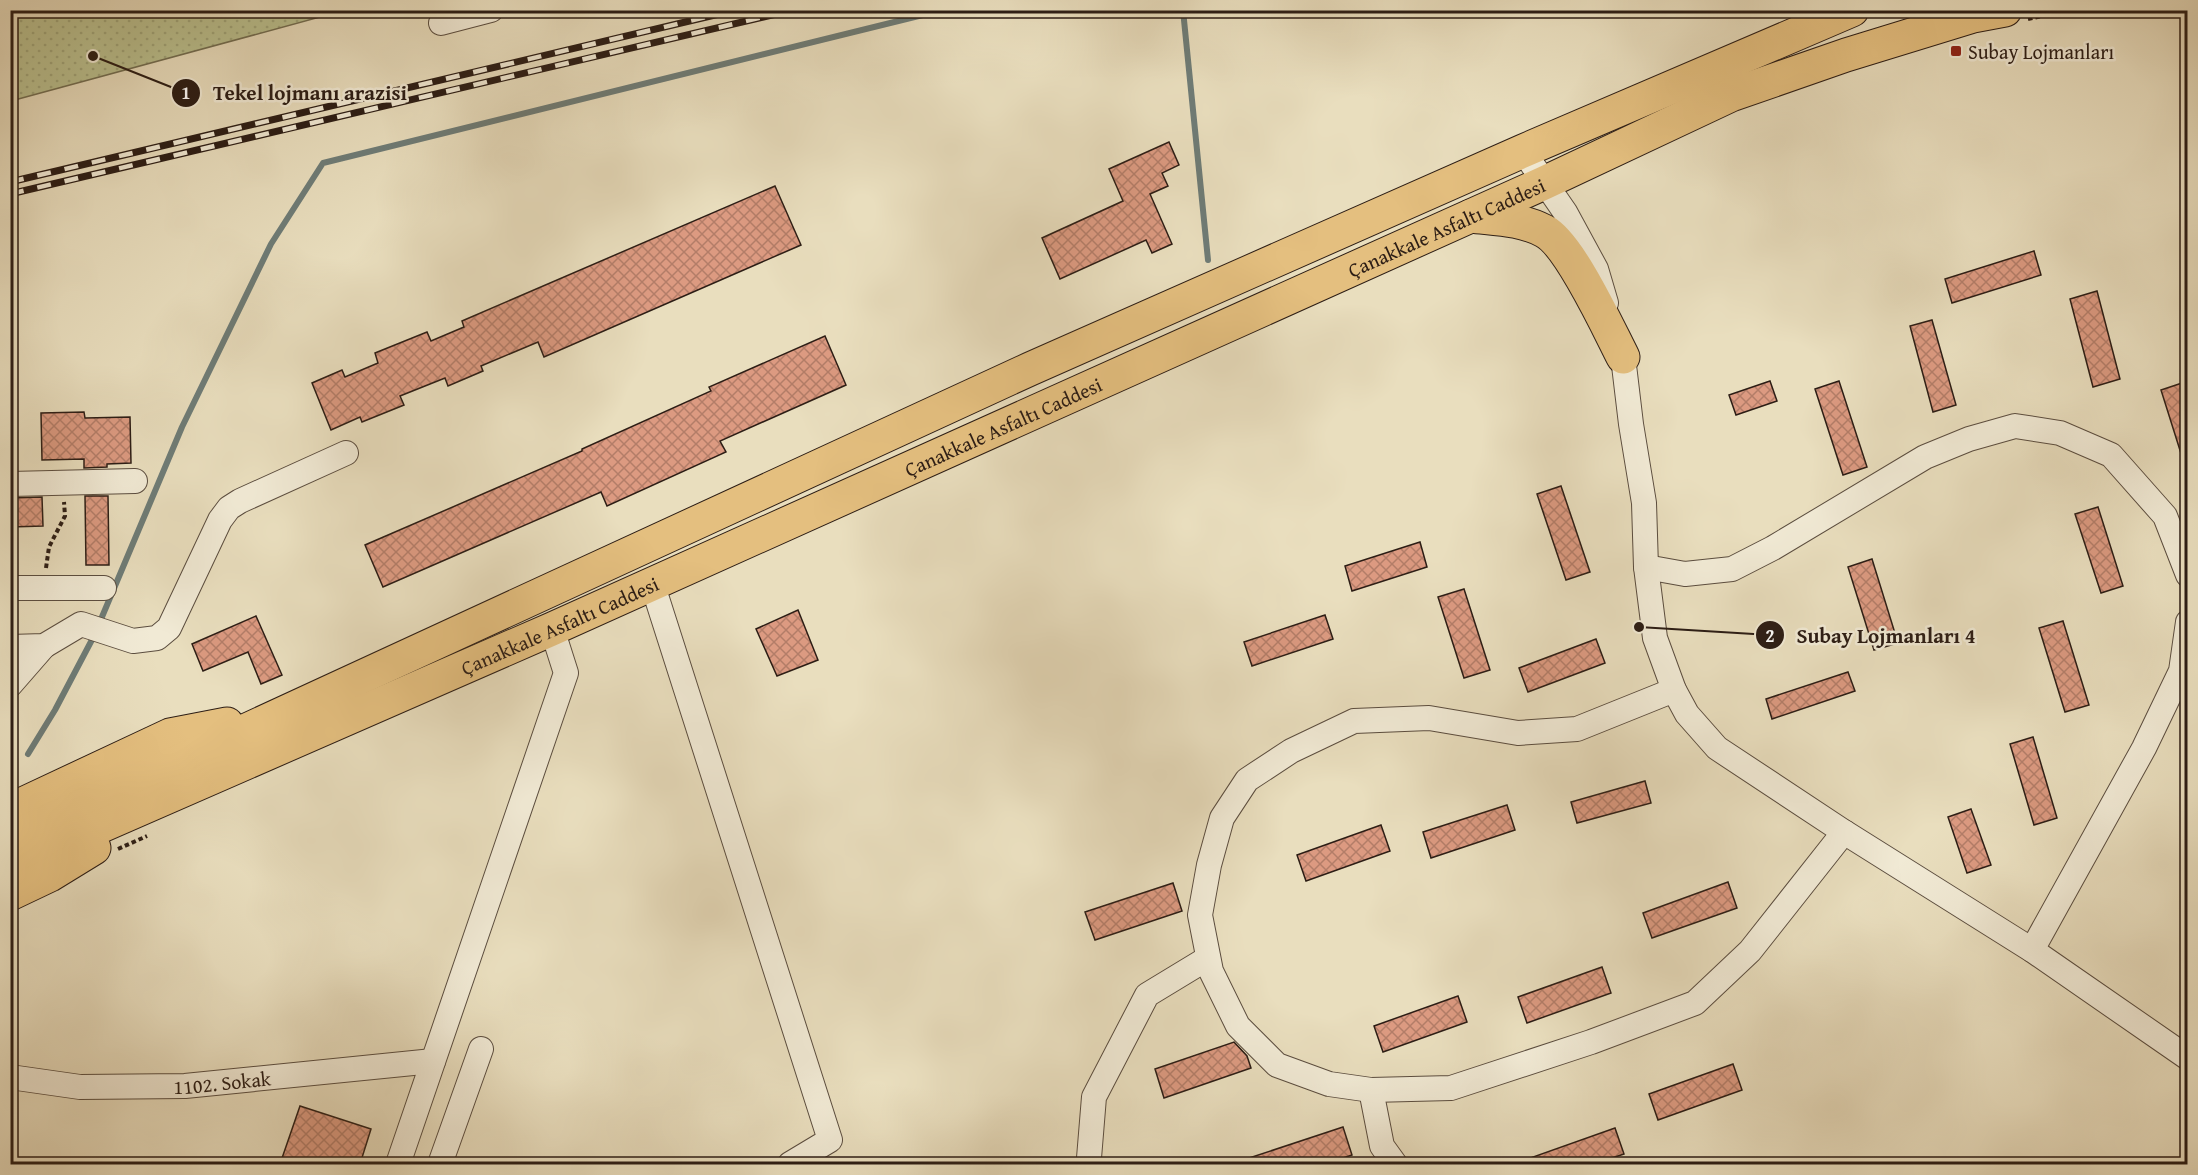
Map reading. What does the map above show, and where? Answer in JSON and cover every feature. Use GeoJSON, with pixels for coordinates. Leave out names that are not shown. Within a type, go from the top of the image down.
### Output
{"type":"FeatureCollection","features":[{"type":"Feature","properties":{"kind":"highway","name":"Çanakkale Asfaltı Caddesi"},"geometry":{"type":"LineString","coordinates":[[10,839],[1030,369],[1523,151],[1851,10]]}},
{"type":"Feature","properties":{"kind":"highway","name":"Çanakkale Asfaltı Caddesi"},"geometry":{"type":"LineString","coordinates":[[10,866],[552,629],[1544,183],[1731,95],[1973,16],[2005,10]]}},
{"type":"Feature","properties":{"kind":"highway"},"geometry":{"type":"LineString","coordinates":[[1470,216],[1522,222],[1547,232],[1573,263],[1623,357]]}},
{"type":"Feature","properties":{"kind":"highway"},"geometry":{"type":"LineString","coordinates":[[10,810],[170,735],[282,712]]}},
{"type":"Feature","properties":{"kind":"highway"},"geometry":{"type":"LineString","coordinates":[[10,894],[50,875],[184,791]]}},
{"type":"Feature","properties":{"kind":"street"},"geometry":{"type":"LineString","coordinates":[[441,23],[491,10]]}},
{"type":"Feature","properties":{"kind":"street"},"geometry":{"type":"LineString","coordinates":[[1523,151],[1565,212],[1596,269],[1623,357],[1630,424],[1644,503],[1646,567],[1655,638],[1674,690],[1687,714],[1717,748],[2032,950],[2187,1058]]}},
{"type":"Feature","properties":{"kind":"street"},"geometry":{"type":"LineString","coordinates":[[1646,567],[1685,574],[1732,569],[1773,548],[1925,457],[1969,439],[2015,426],[2060,433],[2110,455],[2165,516],[2187,575]]}},
{"type":"Feature","properties":{"kind":"street"},"geometry":{"type":"LineString","coordinates":[[10,685],[44,646],[81,624],[133,641],[157,639],[169,627],[220,520],[229,508],[346,453]]}},
{"type":"Feature","properties":{"kind":"street"},"geometry":{"type":"LineString","coordinates":[[10,484],[135,482]]}},
{"type":"Feature","properties":{"kind":"street"},"geometry":{"type":"LineString","coordinates":[[652,583],[830,1140],[790,1164]]}},
{"type":"Feature","properties":{"kind":"street"},"geometry":{"type":"LineString","coordinates":[[10,588],[104,588]]}},
{"type":"Feature","properties":{"kind":"street"},"geometry":{"type":"LineString","coordinates":[[2032,950],[2144,748],[2181,671],[2187,622]]}},
{"type":"Feature","properties":{"kind":"street"},"geometry":{"type":"LineString","coordinates":[[398,1164],[566,674],[552,629]]}},
{"type":"Feature","properties":{"kind":"street"},"geometry":{"type":"LineString","coordinates":[[10,647],[44,646]]}},
{"type":"Feature","properties":{"kind":"street"},"geometry":{"type":"LineString","coordinates":[[1674,690],[1577,729],[1518,733],[1429,718],[1354,721],[1291,751],[1247,780],[1222,818],[1209,865],[1200,915],[1211,971],[1238,1026],[1277,1065],[1329,1084],[1371,1090],[1451,1088],[1591,1042],[1695,1003],[1749,951],[1845,832]]}},
{"type":"Feature","properties":{"kind":"street"},"geometry":{"type":"LineString","coordinates":[[1091,1164],[1089,1158],[1094,1097],[1147,995],[1208,958]]}},
{"type":"Feature","properties":{"kind":"street"},"geometry":{"type":"LineString","coordinates":[[440,1164],[481,1049]]}},
{"type":"Feature","properties":{"kind":"street","name":"1102. Sokak"},"geometry":{"type":"LineString","coordinates":[[10,1077],[80,1088],[185,1086],[433,1061]]}},
{"type":"Feature","properties":{"kind":"street"},"geometry":{"type":"LineString","coordinates":[[1371,1090],[1382,1146],[1395,1164]]}},
{"type":"Feature","properties":{"kind":"path"},"geometry":{"type":"LineString","coordinates":[[46,588],[46,562],[49,547],[65,516],[63,483]]}},
{"type":"Feature","properties":{"kind":"green space"},"geometry":{"type":"Polygon","coordinates":[[[11,10],[342,10],[342,11],[11,101],[11,10]]]}},
{"type":"Feature","properties":{"kind":"building"},"geometry":{"type":"Polygon","coordinates":[[[1169,142],[1179,165],[1162,173],[1168,186],[1150,194],[1172,244],[1152,253],[1146,240],[1060,279],[1042,238],[1123,201],[1109,169],[1169,142]]]}},
{"type":"Feature","properties":{"kind":"building"},"geometry":{"type":"Polygon","coordinates":[[[775,186],[801,245],[544,357],[538,342],[481,366],[483,371],[448,386],[445,378],[400,396],[404,405],[362,422],[360,417],[331,430],[312,383],[342,370],[345,377],[378,363],[375,353],[427,332],[431,341],[464,327],[462,321],[775,186]]]}},
{"type":"Feature","properties":{"kind":"building"},"geometry":{"type":"Polygon","coordinates":[[[2034,251],[2041,275],[1952,303],[1945,279],[2034,251]]]}},
{"type":"Feature","properties":{"kind":"building"},"geometry":{"type":"Polygon","coordinates":[[[2097,291],[2120,379],[2093,387],[2070,299],[2097,291]]]}},
{"type":"Feature","properties":{"kind":"building"},"geometry":{"type":"Polygon","coordinates":[[[1932,320],[1956,405],[1933,412],[1910,326],[1932,320]]]}},
{"type":"Feature","properties":{"kind":"building"},"geometry":{"type":"Polygon","coordinates":[[[825,336],[846,385],[720,441],[726,452],[607,506],[601,492],[383,587],[365,545],[582,451],[582,449],[711,391],[709,387],[825,336]]]}},
{"type":"Feature","properties":{"kind":"building"},"geometry":{"type":"Polygon","coordinates":[[[1770,381],[1777,401],[1736,415],[1729,395],[1770,381]]]}},
{"type":"Feature","properties":{"kind":"building"},"geometry":{"type":"Polygon","coordinates":[[[1839,381],[1867,467],[1843,475],[1815,389],[1839,381]]]}},
{"type":"Feature","properties":{"kind":"building"},"geometry":{"type":"Polygon","coordinates":[[[2182,383],[2187,402],[2187,463],[2184,463],[2161,390],[2182,383]]]}},
{"type":"Feature","properties":{"kind":"building"},"geometry":{"type":"Polygon","coordinates":[[[84,412],[85,418],[130,417],[131,463],[84,468],[84,459],[42,460],[41,413],[84,412]]]}},
{"type":"Feature","properties":{"kind":"building"},"geometry":{"type":"Polygon","coordinates":[[[1561,486],[1590,572],[1566,580],[1537,494],[1561,486]]]}},
{"type":"Feature","properties":{"kind":"building"},"geometry":{"type":"Polygon","coordinates":[[[85,496],[108,496],[109,565],[86,565],[85,496]]]}},
{"type":"Feature","properties":{"kind":"building"},"geometry":{"type":"Polygon","coordinates":[[[42,497],[43,526],[10,527],[10,498],[42,497]]]}},
{"type":"Feature","properties":{"kind":"building"},"geometry":{"type":"Polygon","coordinates":[[[2098,507],[2123,586],[2101,593],[2075,514],[2098,507]]]}},
{"type":"Feature","properties":{"kind":"building"},"geometry":{"type":"Polygon","coordinates":[[[1420,542],[1427,567],[1352,591],[1345,566],[1420,542]]]}},
{"type":"Feature","properties":{"kind":"building"},"geometry":{"type":"Polygon","coordinates":[[[1872,559],[1898,643],[1874,650],[1848,567],[1872,559]]]}},
{"type":"Feature","properties":{"kind":"building"},"geometry":{"type":"Polygon","coordinates":[[[1464,589],[1490,670],[1464,678],[1438,597],[1464,589]]]}},
{"type":"Feature","properties":{"kind":"building"},"geometry":{"type":"Polygon","coordinates":[[[798,610],[818,660],[777,676],[756,629],[798,610]]]}},
{"type":"Feature","properties":{"kind":"building"},"geometry":{"type":"Polygon","coordinates":[[[1325,615],[1333,639],[1252,666],[1244,642],[1325,615]]]}},
{"type":"Feature","properties":{"kind":"building"},"geometry":{"type":"Polygon","coordinates":[[[256,616],[282,675],[261,684],[248,652],[203,671],[192,644],[256,616]]]}},
{"type":"Feature","properties":{"kind":"building"},"geometry":{"type":"Polygon","coordinates":[[[2063,621],[2089,705],[2065,712],[2039,628],[2063,621]]]}},
{"type":"Feature","properties":{"kind":"building"},"geometry":{"type":"Polygon","coordinates":[[[1596,639],[1605,663],[1528,692],[1519,668],[1596,639]]]}},
{"type":"Feature","properties":{"kind":"building"},"geometry":{"type":"Polygon","coordinates":[[[1848,672],[1855,691],[1772,719],[1766,699],[1848,672]]]}},
{"type":"Feature","properties":{"kind":"building"},"geometry":{"type":"Polygon","coordinates":[[[2033,737],[2057,818],[2034,825],[2010,744],[2033,737]]]}},
{"type":"Feature","properties":{"kind":"building"},"geometry":{"type":"Polygon","coordinates":[[[1645,781],[1651,803],[1577,823],[1571,802],[1645,781]]]}},
{"type":"Feature","properties":{"kind":"building"},"geometry":{"type":"Polygon","coordinates":[[[1507,805],[1515,830],[1431,858],[1423,832],[1507,805]]]}},
{"type":"Feature","properties":{"kind":"building"},"geometry":{"type":"Polygon","coordinates":[[[1971,809],[1991,865],[1967,873],[1948,817],[1971,809]]]}},
{"type":"Feature","properties":{"kind":"building"},"geometry":{"type":"Polygon","coordinates":[[[1381,825],[1390,851],[1306,881],[1297,855],[1381,825]]]}},
{"type":"Feature","properties":{"kind":"building"},"geometry":{"type":"Polygon","coordinates":[[[1728,882],[1737,908],[1652,938],[1643,913],[1728,882]]]}},
{"type":"Feature","properties":{"kind":"building"},"geometry":{"type":"Polygon","coordinates":[[[1173,883],[1182,911],[1095,940],[1085,912],[1173,883]]]}},
{"type":"Feature","properties":{"kind":"building"},"geometry":{"type":"Polygon","coordinates":[[[1602,967],[1611,993],[1527,1023],[1518,997],[1602,967]]]}},
{"type":"Feature","properties":{"kind":"building"},"geometry":{"type":"Polygon","coordinates":[[[1458,996],[1467,1022],[1383,1052],[1374,1026],[1458,996]]]}},
{"type":"Feature","properties":{"kind":"building"},"geometry":{"type":"Polygon","coordinates":[[[1234,1042],[1247,1056],[1251,1068],[1164,1098],[1155,1069],[1234,1042]]]}},
{"type":"Feature","properties":{"kind":"building"},"geometry":{"type":"Polygon","coordinates":[[[1733,1064],[1742,1090],[1658,1120],[1649,1094],[1733,1064]]]}},
{"type":"Feature","properties":{"kind":"building"},"geometry":{"type":"Polygon","coordinates":[[[300,1106],[371,1129],[360,1164],[280,1164],[300,1106]]]}},
{"type":"Feature","properties":{"kind":"building"},"geometry":{"type":"Polygon","coordinates":[[[1343,1127],[1352,1155],[1325,1164],[1238,1164],[1237,1162],[1343,1127]]]}},
{"type":"Feature","properties":{"kind":"building"},"geometry":{"type":"Polygon","coordinates":[[[1615,1128],[1624,1154],[1594,1164],[1519,1164],[1519,1162],[1615,1128]]]}},
{"type":"Feature","properties":{"kind":"waterway"},"geometry":{"type":"LineString","coordinates":[[99,624],[182,427],[271,244],[323,163],[943,10]]}},
{"type":"Feature","properties":{"kind":"waterway"},"geometry":{"type":"LineString","coordinates":[[1183,10],[1208,260]]}},
{"type":"Feature","properties":{"kind":"waterway"},"geometry":{"type":"LineString","coordinates":[[28,754],[55,710],[95,634]]}},
{"type":"Feature","properties":{"kind":"railway"},"geometry":{"type":"LineString","coordinates":[[10,182],[736,10]]}},
{"type":"Feature","properties":{"kind":"railway"},"geometry":{"type":"LineString","coordinates":[[10,194],[793,10]]}},
{"type":"Feature","properties":{"kind":"place","name":"Subay Lojmanları"},"geometry":{"type":"Point","coordinates":[1956,51]}},
{"type":"Feature","properties":{"kind":"place","name":"Tekel lojmanı arazisi"},"geometry":{"type":"Point","coordinates":[93,56]}},
{"type":"Feature","properties":{"kind":"place","name":"Subay Lojmanları 4"},"geometry":{"type":"Point","coordinates":[1639,627]}}]}
